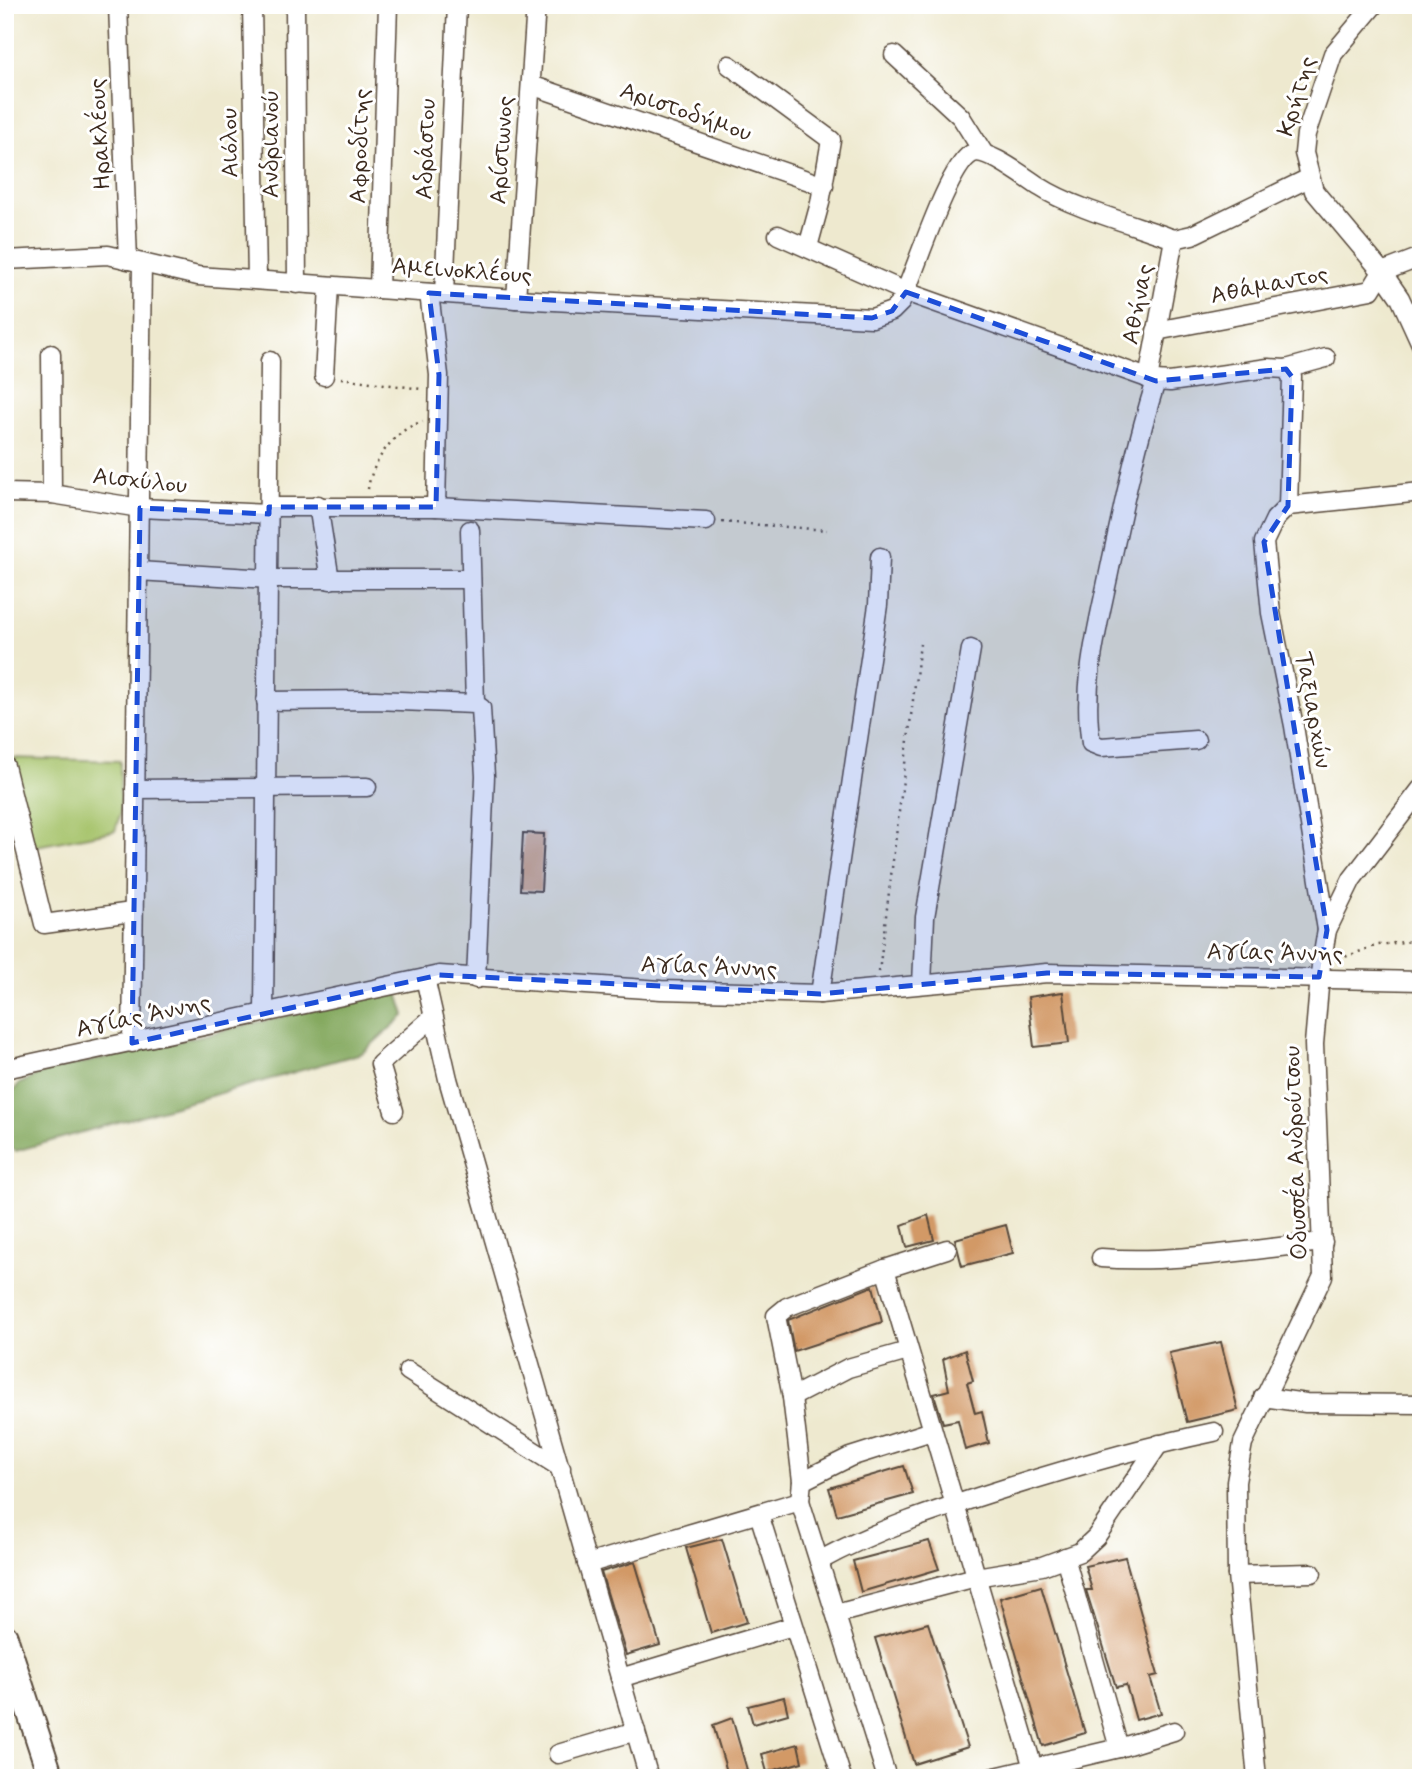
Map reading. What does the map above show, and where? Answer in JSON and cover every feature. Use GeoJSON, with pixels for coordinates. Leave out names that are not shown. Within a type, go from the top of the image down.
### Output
{"type":"FeatureCollection","features":[{"type":"Feature","properties":{"kind":"highway"},"geometry":{"type":"LineString","coordinates":[[5,1637],[51,1778]]}},
{"type":"Feature","properties":{"kind":"street","name":"Ηρακλέους"},"geometry":{"type":"LineString","coordinates":[[118,5],[135,261],[140,509],[132,1043]]}},
{"type":"Feature","properties":{"kind":"street","name":"Αιόλου"},"geometry":{"type":"LineString","coordinates":[[252,5],[257,280]]}},
{"type":"Feature","properties":{"kind":"street","name":"Ανδριανού"},"geometry":{"type":"LineString","coordinates":[[295,5],[297,284]]}},
{"type":"Feature","properties":{"kind":"street","name":"Αφροδίτης"},"geometry":{"type":"LineString","coordinates":[[379,289],[388,5]]}},
{"type":"Feature","properties":{"kind":"street","name":"Αδράστου"},"geometry":{"type":"LineString","coordinates":[[436,507],[439,399],[437,293],[457,5]]}},
{"type":"Feature","properties":{"kind":"street","name":"Αρίστωνος"},"geometry":{"type":"LineString","coordinates":[[516,299],[536,5]]}},
{"type":"Feature","properties":{"kind":"street","name":"Κρήτης"},"geometry":{"type":"LineString","coordinates":[[1374,5],[1333,54],[1306,134],[1304,153],[1308,178],[1314,191],[1382,272]]}},
{"type":"Feature","properties":{"kind":"street"},"geometry":{"type":"LineString","coordinates":[[894,55],[961,117],[983,152],[1048,192],[1174,239],[1192,235],[1308,178]]}},
{"type":"Feature","properties":{"kind":"street"},"geometry":{"type":"LineString","coordinates":[[729,65],[831,140],[824,186],[808,247]]}},
{"type":"Feature","properties":{"kind":"street","name":"Αριστοδήμου"},"geometry":{"type":"LineString","coordinates":[[531,85],[824,186]]}},
{"type":"Feature","properties":{"kind":"street"},"geometry":{"type":"LineString","coordinates":[[906,292],[946,192],[965,159],[974,152],[983,152]]}},
{"type":"Feature","properties":{"kind":"street"},"geometry":{"type":"LineString","coordinates":[[778,235],[906,292],[1152,380],[1170,382],[1268,368],[1286,369],[1326,358]]}},
{"type":"Feature","properties":{"kind":"street","name":"Αθήνας"},"geometry":{"type":"LineString","coordinates":[[1174,239],[1156,331],[1152,380],[1087,677],[1087,718],[1091,743],[1101,747],[1196,740]]}},
{"type":"Feature","properties":{"kind":"street","name":"Αμεινοκλέους"},"geometry":{"type":"LineString","coordinates":[[5,260],[87,254],[135,261],[198,276],[516,299],[872,318],[892,311],[906,292]]}},
{"type":"Feature","properties":{"kind":"street","name":"Αθάμαντος"},"geometry":{"type":"LineString","coordinates":[[1156,331],[1371,290],[1382,272],[1421,257]]}},
{"type":"Feature","properties":{"kind":"street"},"geometry":{"type":"LineString","coordinates":[[1382,272],[1400,298],[1421,344]]}},
{"type":"Feature","properties":{"kind":"street"},"geometry":{"type":"LineString","coordinates":[[324,376],[328,286]]}},
{"type":"Feature","properties":{"kind":"street"},"geometry":{"type":"LineString","coordinates":[[51,354],[52,494]]}},
{"type":"Feature","properties":{"kind":"street"},"geometry":{"type":"LineString","coordinates":[[264,1013],[270,361]]}},
{"type":"Feature","properties":{"kind":"street"},"geometry":{"type":"LineString","coordinates":[[1286,369],[1292,377],[1288,506],[1421,492]]}},
{"type":"Feature","properties":{"kind":"street","name":"Αισχύλου"},"geometry":{"type":"LineString","coordinates":[[5,493],[52,494],[140,509],[269,510],[318,505],[372,505],[706,521]]}},
{"type":"Feature","properties":{"kind":"street"},"geometry":{"type":"LineString","coordinates":[[318,505],[330,580]]}},
{"type":"Feature","properties":{"kind":"street","name":"Ταξιαρχών"},"geometry":{"type":"LineString","coordinates":[[1288,506],[1275,519],[1264,542],[1271,613],[1294,726],[1327,930]]}},
{"type":"Feature","properties":{"kind":"street"},"geometry":{"type":"LineString","coordinates":[[470,530],[475,704]]}},
{"type":"Feature","properties":{"kind":"street"},"geometry":{"type":"LineString","coordinates":[[820,995],[878,605],[880,557]]}},
{"type":"Feature","properties":{"kind":"street"},"geometry":{"type":"LineString","coordinates":[[138,571],[269,579],[471,579]]}},
{"type":"Feature","properties":{"kind":"street"},"geometry":{"type":"LineString","coordinates":[[922,985],[925,917],[971,649]]}},
{"type":"Feature","properties":{"kind":"street"},"geometry":{"type":"LineString","coordinates":[[267,701],[375,700],[475,704],[481,708],[485,723],[485,776],[476,979]]}},
{"type":"Feature","properties":{"kind":"street"},"geometry":{"type":"LineString","coordinates":[[5,766],[44,924],[132,912]]}},
{"type":"Feature","properties":{"kind":"street"},"geometry":{"type":"LineString","coordinates":[[135,789],[367,786]]}},
{"type":"Feature","properties":{"kind":"street","name":"Οδυσσέα Ανδρούτσου"},"geometry":{"type":"LineString","coordinates":[[1257,1778],[1237,1575],[1236,1482],[1243,1443],[1324,1276],[1314,1044],[1320,971],[1327,930],[1352,879],[1421,789]]}},
{"type":"Feature","properties":{"kind":"street","name":"Αγίας Άννης"},"geometry":{"type":"LineString","coordinates":[[6,1065],[132,1043],[439,975],[661,990],[820,995],[1047,973],[1320,971],[1421,981]]}},
{"type":"Feature","properties":{"kind":"street"},"geometry":{"type":"LineString","coordinates":[[425,978],[433,1017],[649,1778]]}},
{"type":"Feature","properties":{"kind":"street"},"geometry":{"type":"LineString","coordinates":[[394,1111],[380,1064],[433,1017]]}},
{"type":"Feature","properties":{"kind":"street"},"geometry":{"type":"LineString","coordinates":[[1101,1258],[1124,1260],[1323,1242]]}},
{"type":"Feature","properties":{"kind":"street"},"geometry":{"type":"LineString","coordinates":[[887,1778],[800,1502],[802,1481],[792,1397],[775,1326],[776,1316],[787,1307],[885,1269],[947,1249]]}},
{"type":"Feature","properties":{"kind":"street"},"geometry":{"type":"LineString","coordinates":[[885,1269],[1035,1773]]}},
{"type":"Feature","properties":{"kind":"street"},"geometry":{"type":"LineString","coordinates":[[792,1397],[848,1368],[908,1351]]}},
{"type":"Feature","properties":{"kind":"street"},"geometry":{"type":"LineString","coordinates":[[408,1371],[561,1468]]}},
{"type":"Feature","properties":{"kind":"street"},"geometry":{"type":"LineString","coordinates":[[1264,1397],[1306,1404],[1421,1404]]}},
{"type":"Feature","properties":{"kind":"street"},"geometry":{"type":"LineString","coordinates":[[802,1481],[850,1457],[932,1431]]}},
{"type":"Feature","properties":{"kind":"street"},"geometry":{"type":"LineString","coordinates":[[819,1561],[861,1538],[954,1504],[1121,1452],[1214,1432]]}},
{"type":"Feature","properties":{"kind":"street"},"geometry":{"type":"LineString","coordinates":[[836,1614],[976,1577],[1042,1566],[1080,1552],[1096,1537],[1159,1444]]}},
{"type":"Feature","properties":{"kind":"street"},"geometry":{"type":"LineString","coordinates":[[587,1564],[800,1502]]}},
{"type":"Feature","properties":{"kind":"street"},"geometry":{"type":"LineString","coordinates":[[759,1514],[842,1778]]}},
{"type":"Feature","properties":{"kind":"street"},"geometry":{"type":"LineString","coordinates":[[1065,1557],[1119,1748]]}},
{"type":"Feature","properties":{"kind":"street"},"geometry":{"type":"LineString","coordinates":[[1237,1575],[1312,1573]]}},
{"type":"Feature","properties":{"kind":"street"},"geometry":{"type":"LineString","coordinates":[[620,1678],[793,1626]]}},
{"type":"Feature","properties":{"kind":"street"},"geometry":{"type":"LineString","coordinates":[[558,1754],[636,1731]]}},
{"type":"Feature","properties":{"kind":"street"},"geometry":{"type":"LineString","coordinates":[[991,1778],[1035,1773],[1174,1731]]}},
{"type":"Feature","properties":{"kind":"path"},"geometry":{"type":"LineString","coordinates":[[324,376],[404,385],[425,390],[439,399]]}},
{"type":"Feature","properties":{"kind":"path"},"geometry":{"type":"LineString","coordinates":[[372,505],[369,482],[377,462],[408,426],[438,421]]}},
{"type":"Feature","properties":{"kind":"path"},"geometry":{"type":"LineString","coordinates":[[706,521],[827,530]]}},
{"type":"Feature","properties":{"kind":"path"},"geometry":{"type":"LineString","coordinates":[[877,989],[920,644]]}},
{"type":"Feature","properties":{"kind":"path"},"geometry":{"type":"LineString","coordinates":[[1320,971],[1378,945],[1421,940]]}},
{"type":"Feature","properties":{"kind":"highlighted area"},"geometry":{"type":"Polygon","coordinates":[[[906,292],[1156,381],[1286,369],[1292,377],[1288,506],[1264,542],[1327,930],[1319,977],[1047,973],[820,994],[439,975],[132,1043],[140,508],[269,514],[269,507],[436,507],[439,375],[429,293],[872,318],[892,311],[906,292]]]}},
{"type":"Feature","properties":{"kind":"green space"},"geometry":{"type":"Polygon","coordinates":[[[10,758],[120,761],[120,814],[115,831],[31,847],[10,758]]]}},
{"type":"Feature","properties":{"kind":"green space"},"geometry":{"type":"Polygon","coordinates":[[[397,990],[405,1015],[362,1053],[16,1151],[5,1145],[5,1101],[19,1084],[45,1072],[397,990]]]}},
{"type":"Feature","properties":{"kind":"building"},"geometry":{"type":"Polygon","coordinates":[[[523,833],[544,834],[541,891],[520,890],[523,833]]]}},
{"type":"Feature","properties":{"kind":"building"},"geometry":{"type":"Polygon","coordinates":[[[1063,992],[1069,1043],[1034,1047],[1028,997],[1063,992]]]}},
{"type":"Feature","properties":{"kind":"building"},"geometry":{"type":"Polygon","coordinates":[[[928,1215],[934,1240],[907,1247],[902,1225],[928,1215]]]}},
{"type":"Feature","properties":{"kind":"building"},"geometry":{"type":"Polygon","coordinates":[[[1006,1225],[1013,1253],[962,1266],[955,1239],[1006,1225]]]}},
{"type":"Feature","properties":{"kind":"building"},"geometry":{"type":"Polygon","coordinates":[[[873,1286],[882,1322],[794,1351],[788,1320],[873,1286]]]}},
{"type":"Feature","properties":{"kind":"building"},"geometry":{"type":"Polygon","coordinates":[[[1221,1342],[1238,1410],[1187,1422],[1169,1353],[1221,1342]]]}},
{"type":"Feature","properties":{"kind":"building"},"geometry":{"type":"Polygon","coordinates":[[[965,1350],[973,1381],[967,1383],[975,1413],[982,1411],[989,1443],[965,1450],[958,1420],[943,1423],[934,1394],[949,1390],[943,1359],[965,1350]]]}},
{"type":"Feature","properties":{"kind":"building"},"geometry":{"type":"Polygon","coordinates":[[[904,1466],[913,1494],[837,1515],[829,1488],[904,1466]]]}},
{"type":"Feature","properties":{"kind":"building"},"geometry":{"type":"Polygon","coordinates":[[[722,1539],[747,1622],[711,1633],[686,1548],[722,1539]]]}},
{"type":"Feature","properties":{"kind":"building"},"geometry":{"type":"Polygon","coordinates":[[[929,1541],[939,1569],[861,1592],[853,1561],[929,1541]]]}},
{"type":"Feature","properties":{"kind":"building"},"geometry":{"type":"Polygon","coordinates":[[[1125,1557],[1158,1675],[1150,1677],[1161,1713],[1136,1720],[1126,1685],[1116,1687],[1086,1590],[1092,1590],[1085,1566],[1125,1557]]]}},
{"type":"Feature","properties":{"kind":"building"},"geometry":{"type":"Polygon","coordinates":[[[635,1562],[660,1645],[626,1655],[601,1572],[635,1562]]]}},
{"type":"Feature","properties":{"kind":"building"},"geometry":{"type":"Polygon","coordinates":[[[1041,1586],[1085,1733],[1043,1746],[1000,1598],[1041,1586]]]}},
{"type":"Feature","properties":{"kind":"building"},"geometry":{"type":"Polygon","coordinates":[[[928,1623],[968,1747],[914,1764],[875,1638],[928,1623]]]}},
{"type":"Feature","properties":{"kind":"building"},"geometry":{"type":"Polygon","coordinates":[[[784,1697],[788,1714],[753,1724],[748,1706],[784,1697]]]}},
{"type":"Feature","properties":{"kind":"building"},"geometry":{"type":"Polygon","coordinates":[[[732,1718],[747,1770],[728,1775],[713,1725],[732,1718]]]}},
{"type":"Feature","properties":{"kind":"building"},"geometry":{"type":"Polygon","coordinates":[[[798,1744],[802,1762],[767,1772],[762,1754],[798,1744]]]}}]}
